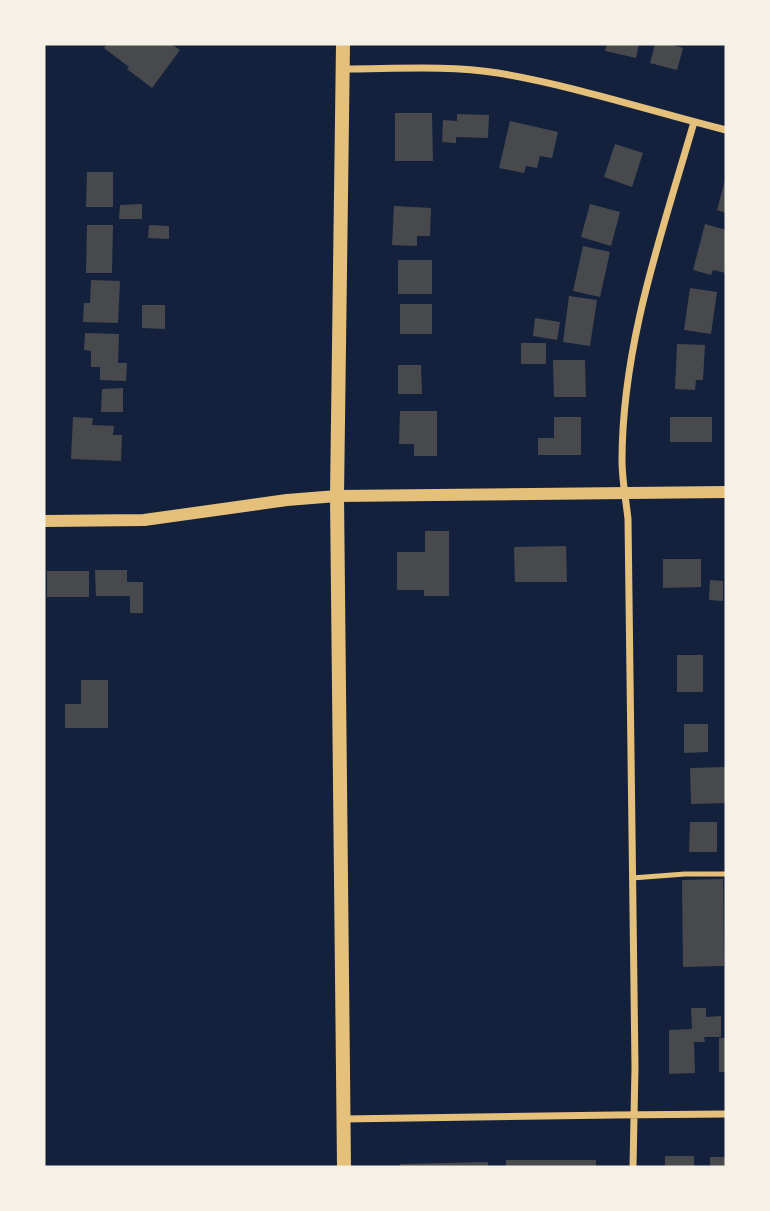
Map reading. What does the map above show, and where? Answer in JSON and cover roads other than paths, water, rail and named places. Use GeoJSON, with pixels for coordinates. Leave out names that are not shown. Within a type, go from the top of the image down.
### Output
{"type":"FeatureCollection","features":[{"type":"Feature","properties":{"kind":"main road"},"geometry":{"type":"LineString","coordinates":[[343,44],[337,496],[344,1167]]}},
{"type":"Feature","properties":{"kind":"street"},"geometry":{"type":"LineString","coordinates":[[343,69],[432,69],[496,73],[554,84],[726,130]]}},
{"type":"Feature","properties":{"kind":"street"},"geometry":{"type":"LineString","coordinates":[[634,1167],[628,519],[622,462],[627,383],[642,305],[694,122]]}},
{"type":"Feature","properties":{"kind":"street"},"geometry":{"type":"LineString","coordinates":[[44,522],[144,520],[287,500],[337,496],[726,492]]}},
{"type":"Feature","properties":{"kind":"street"},"geometry":{"type":"LineString","coordinates":[[344,1119],[726,1114]]}},
{"type":"Feature","properties":{"kind":"lane"},"geometry":{"type":"LineString","coordinates":[[632,878],[726,874]]}}]}
